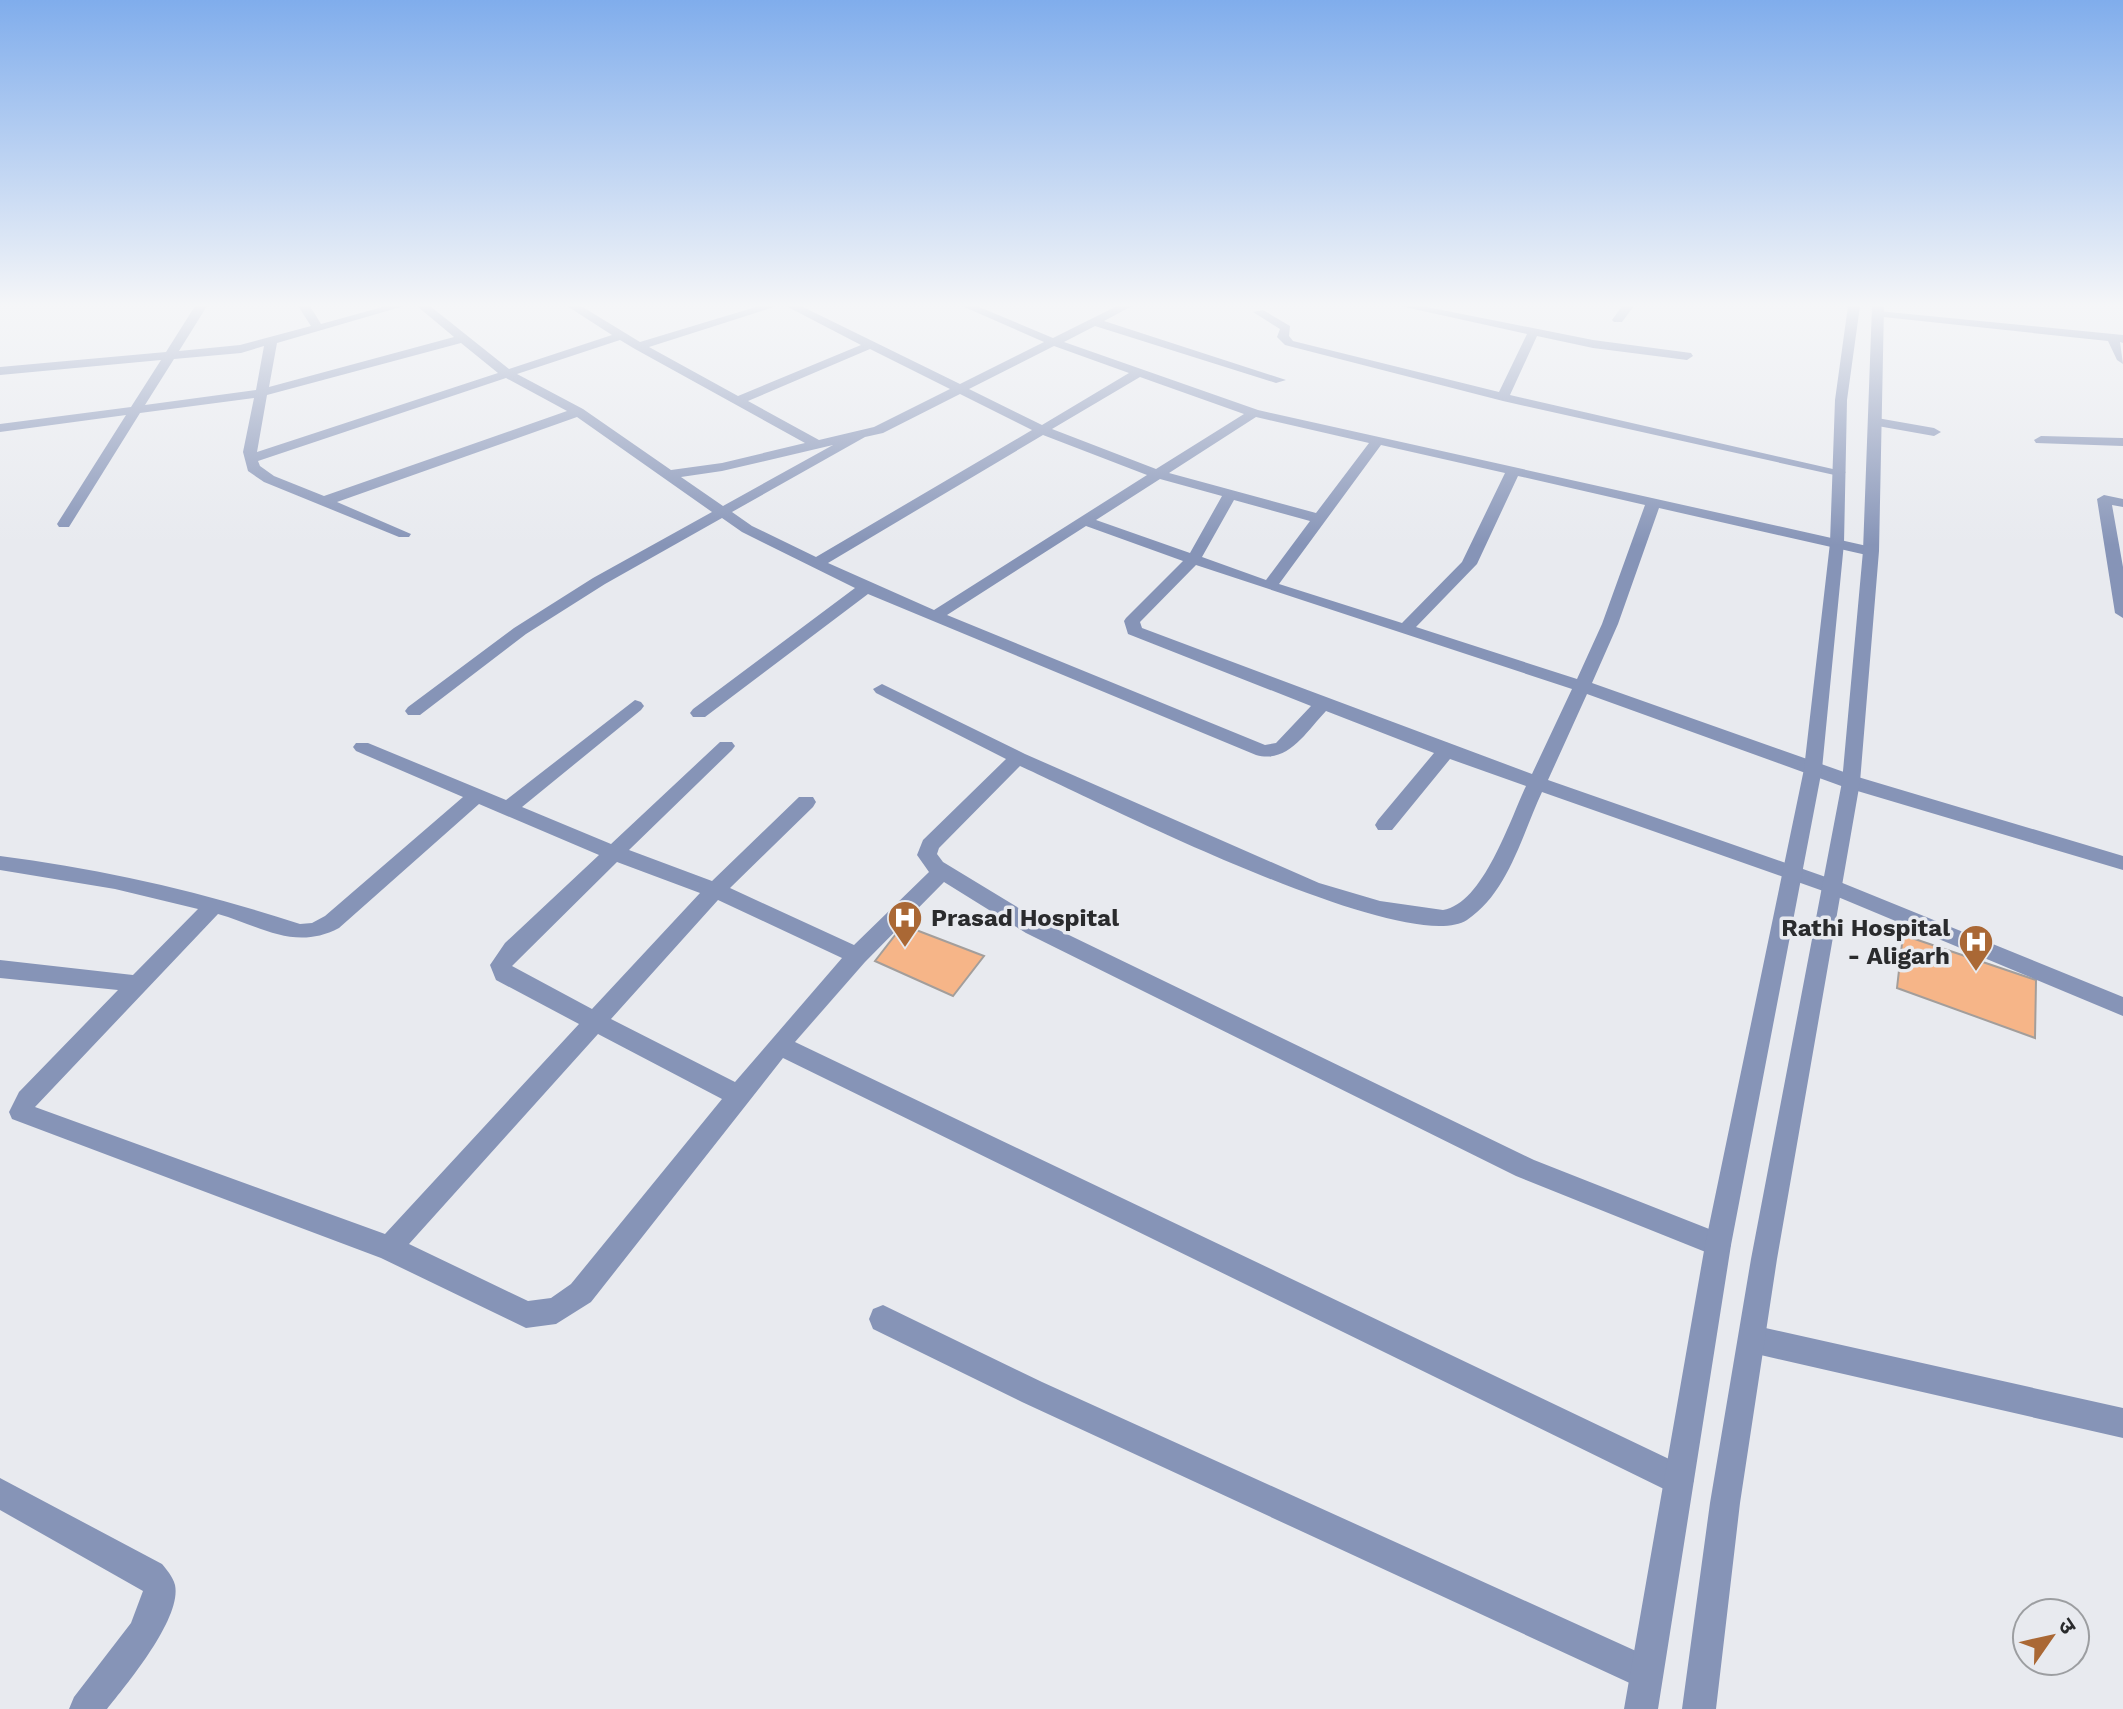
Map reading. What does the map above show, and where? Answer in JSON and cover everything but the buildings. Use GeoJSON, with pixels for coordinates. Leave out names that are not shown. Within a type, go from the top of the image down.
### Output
{"type":"FeatureCollection","features":[{"type":"Feature","properties":{"kind":"street"},"geometry":{"type":"LineString","coordinates":[[64,524],[150,386]]}},
{"type":"Feature","properties":{"kind":"street"},"geometry":{"type":"LineString","coordinates":[[262,386],[250,459],[253,468],[269,479],[404,534]]}},
{"type":"Feature","properties":{"kind":"street"},"geometry":{"type":"LineString","coordinates":[[0,428],[261,393],[288,386]]}},
{"type":"Feature","properties":{"kind":"street"},"geometry":{"type":"LineString","coordinates":[[250,459],[471,386]]}},
{"type":"Feature","properties":{"kind":"street"},"geometry":{"type":"LineString","coordinates":[[529,386],[578,412],[670,474],[719,513],[818,563],[935,616],[1262,751],[1282,747],[1322,705]]}},
{"type":"Feature","properties":{"kind":"street"},"geometry":{"type":"LineString","coordinates":[[713,386],[818,445]]}},
{"type":"Feature","properties":{"kind":"street"},"geometry":{"type":"LineString","coordinates":[[739,400],[773,386]]}},
{"type":"Feature","properties":{"kind":"street"},"geometry":{"type":"LineString","coordinates":[[950,386],[1042,430],[1157,474],[1320,519]]}},
{"type":"Feature","properties":{"kind":"street"},"geometry":{"type":"LineString","coordinates":[[414,711],[530,624],[719,513],[860,435],[970,386]]}},
{"type":"Feature","properties":{"kind":"street"},"geometry":{"type":"LineString","coordinates":[[818,563],[1117,386]]}},
{"type":"Feature","properties":{"kind":"street"},"geometry":{"type":"LineString","coordinates":[[1175,386],[1254,413],[1871,551]]}},
{"type":"Feature","properties":{"kind":"street"},"geometry":{"type":"LineString","coordinates":[[1458,386],[1839,472]]}},
{"type":"Feature","properties":{"kind":"street"},"geometry":{"type":"LineString","coordinates":[[1503,397],[1508,386]]}},
{"type":"Feature","properties":{"kind":"street"},"geometry":{"type":"LineString","coordinates":[[1641,1709],[1718,1245],[1813,769],[1837,543],[1843,386]]}},
{"type":"Feature","properties":{"kind":"street"},"geometry":{"type":"LineString","coordinates":[[1699,1709],[1725,1503],[1851,782],[1871,551],[1871,479],[1877,386]]}},
{"type":"Feature","properties":{"kind":"street"},"geometry":{"type":"LineString","coordinates":[[325,501],[578,412]]}},
{"type":"Feature","properties":{"kind":"street"},"geometry":{"type":"LineString","coordinates":[[935,616],[1254,413]]}},
{"type":"Feature","properties":{"kind":"street"},"geometry":{"type":"LineString","coordinates":[[1877,422],[1934,432]]}},
{"type":"Feature","properties":{"kind":"street"},"geometry":{"type":"LineString","coordinates":[[670,474],[722,467],[860,435]]}},
{"type":"Feature","properties":{"kind":"street"},"geometry":{"type":"LineString","coordinates":[[1269,586],[1378,440]]}},
{"type":"Feature","properties":{"kind":"street"},"geometry":{"type":"LineString","coordinates":[[2041,440],[2123,442]]}},
{"type":"Feature","properties":{"kind":"street"},"geometry":{"type":"LineString","coordinates":[[1406,628],[1469,564],[1514,470]]}},
{"type":"Feature","properties":{"kind":"street"},"geometry":{"type":"LineString","coordinates":[[1230,494],[1194,559],[1132,621],[1134,631],[1446,751],[1833,887],[2123,1007]]}},
{"type":"Feature","properties":{"kind":"street"},"geometry":{"type":"LineString","coordinates":[[2123,503],[2104,499],[2123,613]]}},
{"type":"Feature","properties":{"kind":"street"},"geometry":{"type":"LineString","coordinates":[[882,689],[1018,758],[1312,889],[1380,909],[1426,917],[1457,916],[1485,894],[1539,784],[1610,624],[1654,501]]}},
{"type":"Feature","properties":{"kind":"street"},"geometry":{"type":"LineString","coordinates":[[1082,520],[1269,586],[1582,686],[1851,782],[2123,863]]}},
{"type":"Feature","properties":{"kind":"street"},"geometry":{"type":"LineString","coordinates":[[699,713],[867,587]]}},
{"type":"Feature","properties":{"kind":"street"},"geometry":{"type":"LineString","coordinates":[[508,808],[635,706]]}},
{"type":"Feature","properties":{"kind":"street"},"geometry":{"type":"LineString","coordinates":[[726,746],[612,852],[513,949],[501,965],[504,974],[737,1095]]}},
{"type":"Feature","properties":{"kind":"street"},"geometry":{"type":"LineString","coordinates":[[362,747],[612,852],[715,890],[857,956]]}},
{"type":"Feature","properties":{"kind":"street"},"geometry":{"type":"LineString","coordinates":[[1385,825],[1446,751]]}},
{"type":"Feature","properties":{"kind":"street"},"geometry":{"type":"LineString","coordinates":[[1018,758],[930,845],[927,855],[943,871],[1033,927],[1525,1168],[1718,1245]]}},
{"type":"Feature","properties":{"kind":"street"},"geometry":{"type":"LineString","coordinates":[[0,863],[65,870],[175,893],[300,932],[315,931],[332,922],[476,796]]}},
{"type":"Feature","properties":{"kind":"street"},"geometry":{"type":"LineString","coordinates":[[389,1248],[715,890],[806,802]]}},
{"type":"Feature","properties":{"kind":"street"},"geometry":{"type":"LineString","coordinates":[[10,1112],[389,1248],[526,1314],[539,1316],[557,1310],[581,1293],[779,1045],[857,956],[943,871]]}},
{"type":"Feature","properties":{"kind":"street"},"geometry":{"type":"LineString","coordinates":[[10,1112],[27,1099],[214,905]]}},
{"type":"Feature","properties":{"kind":"street"},"geometry":{"type":"LineString","coordinates":[[0,969],[139,984]]}},
{"type":"Feature","properties":{"kind":"street"},"geometry":{"type":"LineString","coordinates":[[779,1045],[1679,1480]]}},
{"type":"Feature","properties":{"kind":"street"},"geometry":{"type":"LineString","coordinates":[[883,1319],[1032,1392],[1646,1673]]}},
{"type":"Feature","properties":{"kind":"street"},"geometry":{"type":"LineString","coordinates":[[1752,1339],[2123,1423]]}},
{"type":"Feature","properties":{"kind":"street"},"geometry":{"type":"LineString","coordinates":[[0,1493],[151,1575],[160,1587],[155,1612],[86,1709]]}},
{"type":"Feature","properties":{"kind":"place","name":"Prasad Hospital"},"geometry":{"type":"Point","coordinates":[905,949]}},
{"type":"Feature","properties":{"kind":"place","name":"Rathi Hospital - Aligarh"},"geometry":{"type":"Point","coordinates":[1976,973]}}]}
